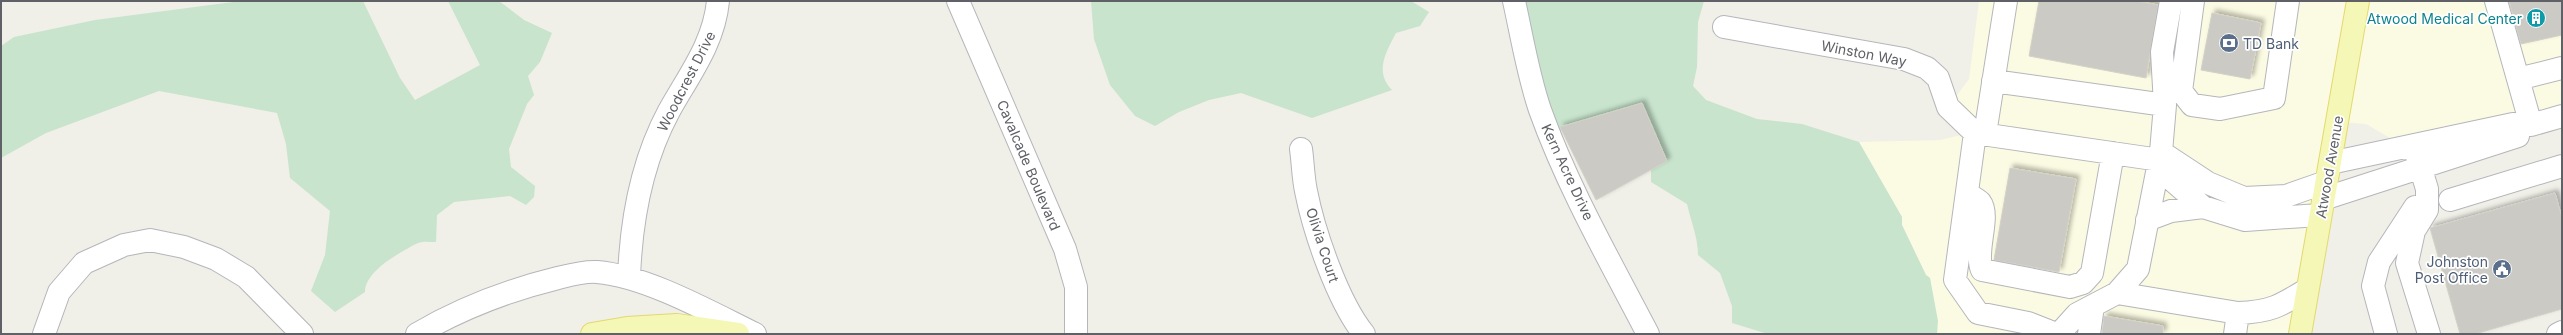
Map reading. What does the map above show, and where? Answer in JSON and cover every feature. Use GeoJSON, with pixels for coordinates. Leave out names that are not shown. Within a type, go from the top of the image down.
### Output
{"type":"FeatureCollection","features":[{"type":"Feature","properties":{"kind":"main road","name":"Atwood Avenue"},"geometry":{"type":"LineString","coordinates":[[2300,334],[2306,290],[2358,1]]}},
{"type":"Feature","properties":{"kind":"main road"},"geometry":{"type":"LineString","coordinates":[[592,334],[627,328],[677,325],[738,334]]}},
{"type":"Feature","properties":{"kind":"street","name":"Woodcrest Drive"},"geometry":{"type":"LineString","coordinates":[[629,278],[630,238],[640,186],[668,112],[708,41],[718,1]]}},
{"type":"Feature","properties":{"kind":"street","name":"Cavalcade Boulevard"},"geometry":{"type":"LineString","coordinates":[[958,1],[1065,248],[1076,287],[1076,334]]}},
{"type":"Feature","properties":{"kind":"street","name":"Kern Acre Drive"},"geometry":{"type":"LineString","coordinates":[[1514,1],[1537,98],[1552,140],[1567,175],[1648,334]]}},
{"type":"Feature","properties":{"kind":"street"},"geometry":{"type":"LineString","coordinates":[[2006,1],[1993,81],[1967,193],[1954,280],[1978,313],[2028,324],[2057,334],[2077,314],[2117,293],[2138,269],[2160,160],[2165,105],[2162,52],[2171,1]]}},
{"type":"Feature","properties":{"kind":"street"},"geometry":{"type":"LineString","coordinates":[[2193,1],[2181,91],[2192,105],[2220,109],[2274,98],[2288,1]]}},
{"type":"Feature","properties":{"kind":"street"},"geometry":{"type":"LineString","coordinates":[[2496,1],[2531,125]]}},
{"type":"Feature","properties":{"kind":"street","name":"Winston Way"},"geometry":{"type":"LineString","coordinates":[[1724,27],[1904,59],[1927,68],[1938,78],[1948,107],[1980,134]]}},
{"type":"Feature","properties":{"kind":"street"},"geometry":{"type":"LineString","coordinates":[[2518,79],[2562,68]]}},
{"type":"Feature","properties":{"kind":"street"},"geometry":{"type":"LineString","coordinates":[[1993,81],[2165,105]]}},
{"type":"Feature","properties":{"kind":"street"},"geometry":{"type":"LineString","coordinates":[[2147,220],[2171,211],[2203,208],[2245,220],[2325,190],[2414,146],[2513,124],[2531,125],[2562,116]]}},
{"type":"Feature","properties":{"kind":"street"},"geometry":{"type":"LineString","coordinates":[[1980,134],[2160,160],[2244,198],[2286,196],[2325,190],[2413,170],[2517,136],[2531,125]]}},
{"type":"Feature","properties":{"kind":"street"},"geometry":{"type":"LineString","coordinates":[[2386,334],[2373,286],[2379,262],[2418,202],[2413,170],[2414,146]]}},
{"type":"Feature","properties":{"kind":"street","name":"Olivia Court"},"geometry":{"type":"LineString","coordinates":[[1301,149],[1306,190],[1314,221],[1341,298],[1364,334]]}},
{"type":"Feature","properties":{"kind":"street"},"geometry":{"type":"LineString","coordinates":[[1967,193],[1980,202],[1983,212],[1978,261],[1982,270],[2070,287],[2083,283],[2092,272],[2113,153]]}},
{"type":"Feature","properties":{"kind":"street"},"geometry":{"type":"LineString","coordinates":[[2160,160],[2203,208]]}},
{"type":"Feature","properties":{"kind":"street"},"geometry":{"type":"LineString","coordinates":[[2450,200],[2562,166]]}},
{"type":"Feature","properties":{"kind":"street"},"geometry":{"type":"LineString","coordinates":[[2413,170],[2427,188],[2427,210],[2414,231],[2407,263],[2429,334]]}},
{"type":"Feature","properties":{"kind":"street"},"geometry":{"type":"LineString","coordinates":[[44,334],[59,292],[84,263],[124,245],[150,240],[184,247],[210,257],[246,277],[302,334]]}},
{"type":"Feature","properties":{"kind":"street"},"geometry":{"type":"LineString","coordinates":[[417,334],[463,311],[533,284],[580,273],[596,272],[629,278],[693,304],[755,334]]}},
{"type":"Feature","properties":{"kind":"street"},"geometry":{"type":"LineString","coordinates":[[2117,293],[2237,324],[2283,305],[2306,290]]}},
{"type":"Feature","properties":{"kind":"street"},"geometry":{"type":"LineString","coordinates":[[2089,334],[2093,306]]}},
{"type":"Feature","properties":{"kind":"street"},"geometry":{"type":"LineString","coordinates":[[2558,334],[2562,332]]}},
{"type":"Feature","properties":{"kind":"shaded area"},"geometry":{"type":"Polygon","coordinates":[[[241,1],[363,1],[400,78],[415,100],[480,65],[448,1],[499,1],[524,20],[552,33],[540,62],[528,76],[534,95],[527,104],[509,149],[511,167],[535,186],[534,197],[526,205],[510,196],[454,202],[437,215],[436,242],[418,243],[393,257],[371,277],[365,292],[335,312],[311,291],[325,255],[330,211],[290,178],[286,144],[277,113],[159,91],[46,133],[1,158],[1,46],[14,37],[95,20],[241,1]]]}},
{"type":"Feature","properties":{"kind":"shaded area"},"geometry":{"type":"Polygon","coordinates":[[[1091,1],[1411,1],[1429,12],[1420,26],[1396,33],[1389,47],[1383,69],[1387,83],[1392,90],[1312,118],[1241,93],[1209,100],[1179,112],[1155,126],[1135,116],[1110,85],[1094,39],[1091,1]]]}},
{"type":"Feature","properties":{"kind":"shaded area"},"geometry":{"type":"Polygon","coordinates":[[[1517,1],[1704,1],[1698,22],[1697,67],[1693,86],[1706,100],[1757,119],[1802,124],[1859,142],[1902,217],[1902,225],[1926,275],[1930,278],[1938,321],[1937,334],[1768,334],[1732,323],[1732,306],[1720,273],[1698,255],[1696,236],[1687,204],[1651,182],[1651,159],[1598,116],[1550,135],[1517,1]]]}},
{"type":"Feature","properties":{"kind":"shaded area"},"geometry":{"type":"Polygon","coordinates":[[[1979,1],[2562,1],[2562,117],[2506,123],[2488,118],[2395,141],[2366,124],[2337,122],[2300,334],[1937,334],[1937,321],[1930,278],[1926,275],[1902,225],[1902,217],[1859,142],[1940,140],[1961,135],[1954,99],[1969,79],[1979,1]]]}},
{"type":"Feature","properties":{"kind":"building"},"geometry":{"type":"Polygon","coordinates":[[[2039,1],[2136,1],[2158,5],[2146,78],[2029,56],[2039,1]]]}},
{"type":"Feature","properties":{"kind":"building","name":"Atwood Medical Center"},"geometry":{"type":"Polygon","coordinates":[[[2509,1],[2562,1],[2562,35],[2521,44],[2509,1]]]}},
{"type":"Feature","properties":{"kind":"building"},"geometry":{"type":"Polygon","coordinates":[[[2212,13],[2261,23],[2250,79],[2201,70],[2212,13]]]}},
{"type":"Feature","properties":{"kind":"building"},"geometry":{"type":"Polygon","coordinates":[[[1642,103],[1667,161],[1596,200],[1560,127],[1642,103]]]}},
{"type":"Feature","properties":{"kind":"building"},"geometry":{"type":"Polygon","coordinates":[[[2010,168],[2076,179],[2059,272],[1994,260],[2010,168]]]}},
{"type":"Feature","properties":{"kind":"building","name":"Johnston Post Office"},"geometry":{"type":"Polygon","coordinates":[[[2555,193],[2562,218],[2562,309],[2475,334],[2460,334],[2430,228],[2555,193]]]}},
{"type":"Feature","properties":{"kind":"building"},"geometry":{"type":"Polygon","coordinates":[[[2104,316],[2163,326],[2163,334],[2102,334],[2104,316]]]}},
{"type":"Feature","properties":{"kind":"place","name":"Atwood Medical Center"},"geometry":{"type":"Point","coordinates":[2536,18]}},
{"type":"Feature","properties":{"kind":"place","name":"TD Bank"},"geometry":{"type":"Point","coordinates":[2229,43]}},
{"type":"Feature","properties":{"kind":"place","name":"Johnston Post Office"},"geometry":{"type":"Point","coordinates":[2502,269]}}]}
